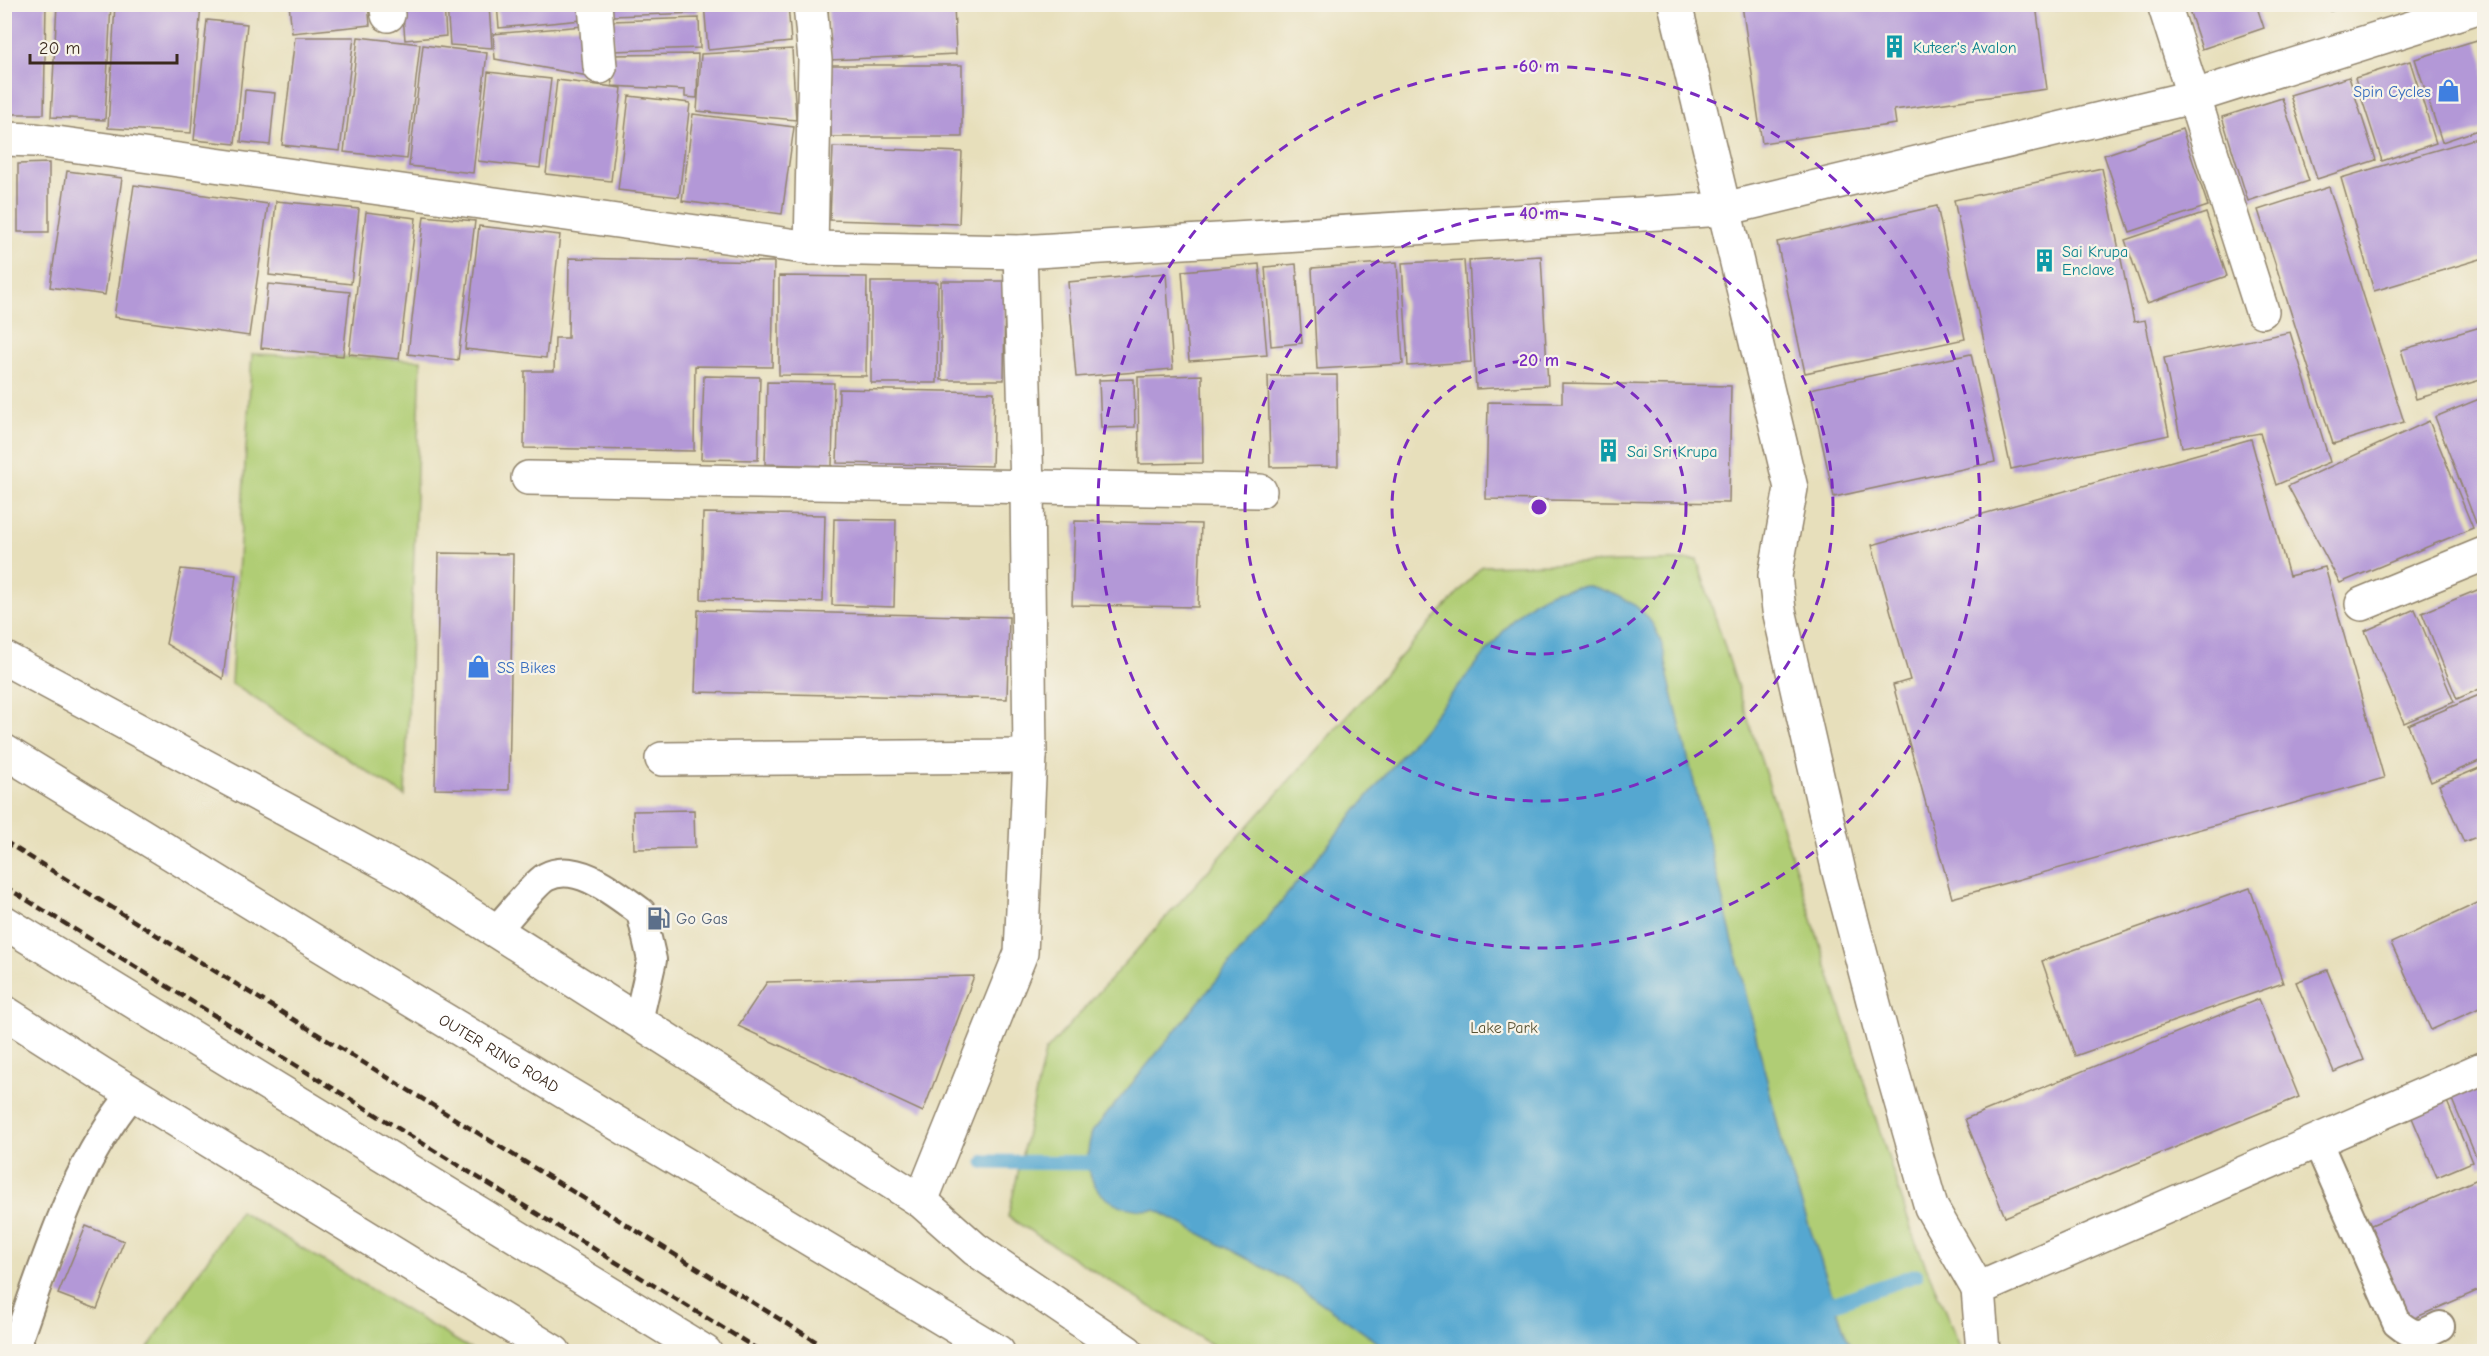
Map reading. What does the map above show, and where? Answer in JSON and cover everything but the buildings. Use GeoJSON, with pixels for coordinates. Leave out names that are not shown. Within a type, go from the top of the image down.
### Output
{"type":"FeatureCollection","features":[{"type":"Feature","properties":{"kind":"main road"},"geometry":{"type":"LineString","coordinates":[[596,4],[600,67]]}},
{"type":"Feature","properties":{"kind":"main road"},"geometry":{"type":"LineString","coordinates":[[810,4],[814,60],[811,248]]}},
{"type":"Feature","properties":{"kind":"main road"},"geometry":{"type":"LineString","coordinates":[[1675,4],[1791,488],[1775,576],[1778,599],[1839,872],[1930,1207],[1978,1290],[1983,1352]]}},
{"type":"Feature","properties":{"kind":"main road"},"geometry":{"type":"LineString","coordinates":[[2164,4],[2262,311]]}},
{"type":"Feature","properties":{"kind":"main road"},"geometry":{"type":"LineString","coordinates":[[4,139],[35,140],[811,248],[1020,252],[1724,209],[2192,97],[2484,5]]}},
{"type":"Feature","properties":{"kind":"main road"},"geometry":{"type":"LineString","coordinates":[[921,1201],[1021,952],[1030,756],[1028,487],[1020,252]]}},
{"type":"Feature","properties":{"kind":"main road"},"geometry":{"type":"LineString","coordinates":[[528,478],[1260,491]]}},
{"type":"Feature","properties":{"kind":"main road"},"geometry":{"type":"LineString","coordinates":[[2362,604],[2484,554]]}},
{"type":"Feature","properties":{"kind":"main road"},"geometry":{"type":"LineString","coordinates":[[4,658],[411,877],[921,1201],[975,1249],[1127,1352]]}},
{"type":"Feature","properties":{"kind":"main road","name":"OUTER RING ROAD"},"geometry":{"type":"LineString","coordinates":[[4,751],[368,974],[998,1352]]}},
{"type":"Feature","properties":{"kind":"main road"},"geometry":{"type":"LineString","coordinates":[[662,759],[1030,756]]}},
{"type":"Feature","properties":{"kind":"main road"},"geometry":{"type":"LineString","coordinates":[[4,922],[705,1352]]}},
{"type":"Feature","properties":{"kind":"main road"},"geometry":{"type":"LineString","coordinates":[[4,1012],[554,1352]]}},
{"type":"Feature","properties":{"kind":"main road"},"geometry":{"type":"LineString","coordinates":[[1978,1290],[2484,1068]]}},
{"type":"Feature","properties":{"kind":"lane"},"geometry":{"type":"LineString","coordinates":[[495,931],[546,877],[574,872],[600,884],[641,912],[652,960],[638,1021]]}},
{"type":"Feature","properties":{"kind":"lane"},"geometry":{"type":"LineString","coordinates":[[19,1352],[18,1336],[69,1196],[117,1113],[133,1093]]}},
{"type":"Feature","properties":{"kind":"lane"},"geometry":{"type":"LineString","coordinates":[[2317,1141],[2397,1323],[2409,1334],[2422,1335],[2440,1326]]}},
{"type":"Feature","properties":{"kind":"green space"},"geometry":{"type":"Polygon","coordinates":[[[252,354],[421,360],[405,796],[231,683],[252,354]]]}},
{"type":"Feature","properties":{"kind":"green space","name":"Lake Park"},"geometry":{"type":"Polygon","coordinates":[[[1697,560],[1914,1238],[1962,1351],[1221,1351],[1008,1217],[1045,1052],[1482,566],[1697,560]]]}},
{"type":"Feature","properties":{"kind":"green space"},"geometry":{"type":"Polygon","coordinates":[[[240,1211],[474,1351],[146,1351],[240,1211]]]}},
{"type":"Feature","properties":{"kind":"water","name":"Lake Park"},"geometry":{"type":"Polygon","coordinates":[[[1589,586],[1607,591],[1636,606],[1655,627],[1661,641],[1785,1154],[1846,1336],[1854,1351],[1390,1351],[1296,1285],[1156,1210],[1122,1206],[1109,1200],[1092,1180],[1088,1166],[1088,1150],[1092,1132],[1515,617],[1549,593],[1567,588],[1589,586]]]}},
{"type":"Feature","properties":{"kind":"waterway"},"geometry":{"type":"LineString","coordinates":[[985,1162],[1108,1163]]}},
{"type":"Feature","properties":{"kind":"waterway"},"geometry":{"type":"LineString","coordinates":[[1817,1300],[1835,1303],[1916,1275]]}},
{"type":"Feature","properties":{"kind":"railway"},"geometry":{"type":"LineString","coordinates":[[4,841],[833,1352]]}},
{"type":"Feature","properties":{"kind":"railway"},"geometry":{"type":"LineString","coordinates":[[4,886],[762,1352]]}},
{"type":"Feature","properties":{"kind":"place","name":"Kuteer's Avalon"},"geometry":{"type":"Point","coordinates":[1895,47]}},
{"type":"Feature","properties":{"kind":"place","name":"Spin Cycles"},"geometry":{"type":"Point","coordinates":[2449,91]}},
{"type":"Feature","properties":{"kind":"place","name":"Sai Krupa Enclave"},"geometry":{"type":"Point","coordinates":[2044,260]}},
{"type":"Feature","properties":{"kind":"place","name":"Sai Sri Krupa"},"geometry":{"type":"Point","coordinates":[1609,451]}},
{"type":"Feature","properties":{"kind":"place","name":"SS Bikes"},"geometry":{"type":"Point","coordinates":[479,667]}},
{"type":"Feature","properties":{"kind":"place","name":"Go Gas"},"geometry":{"type":"Point","coordinates":[658,918]}}]}
